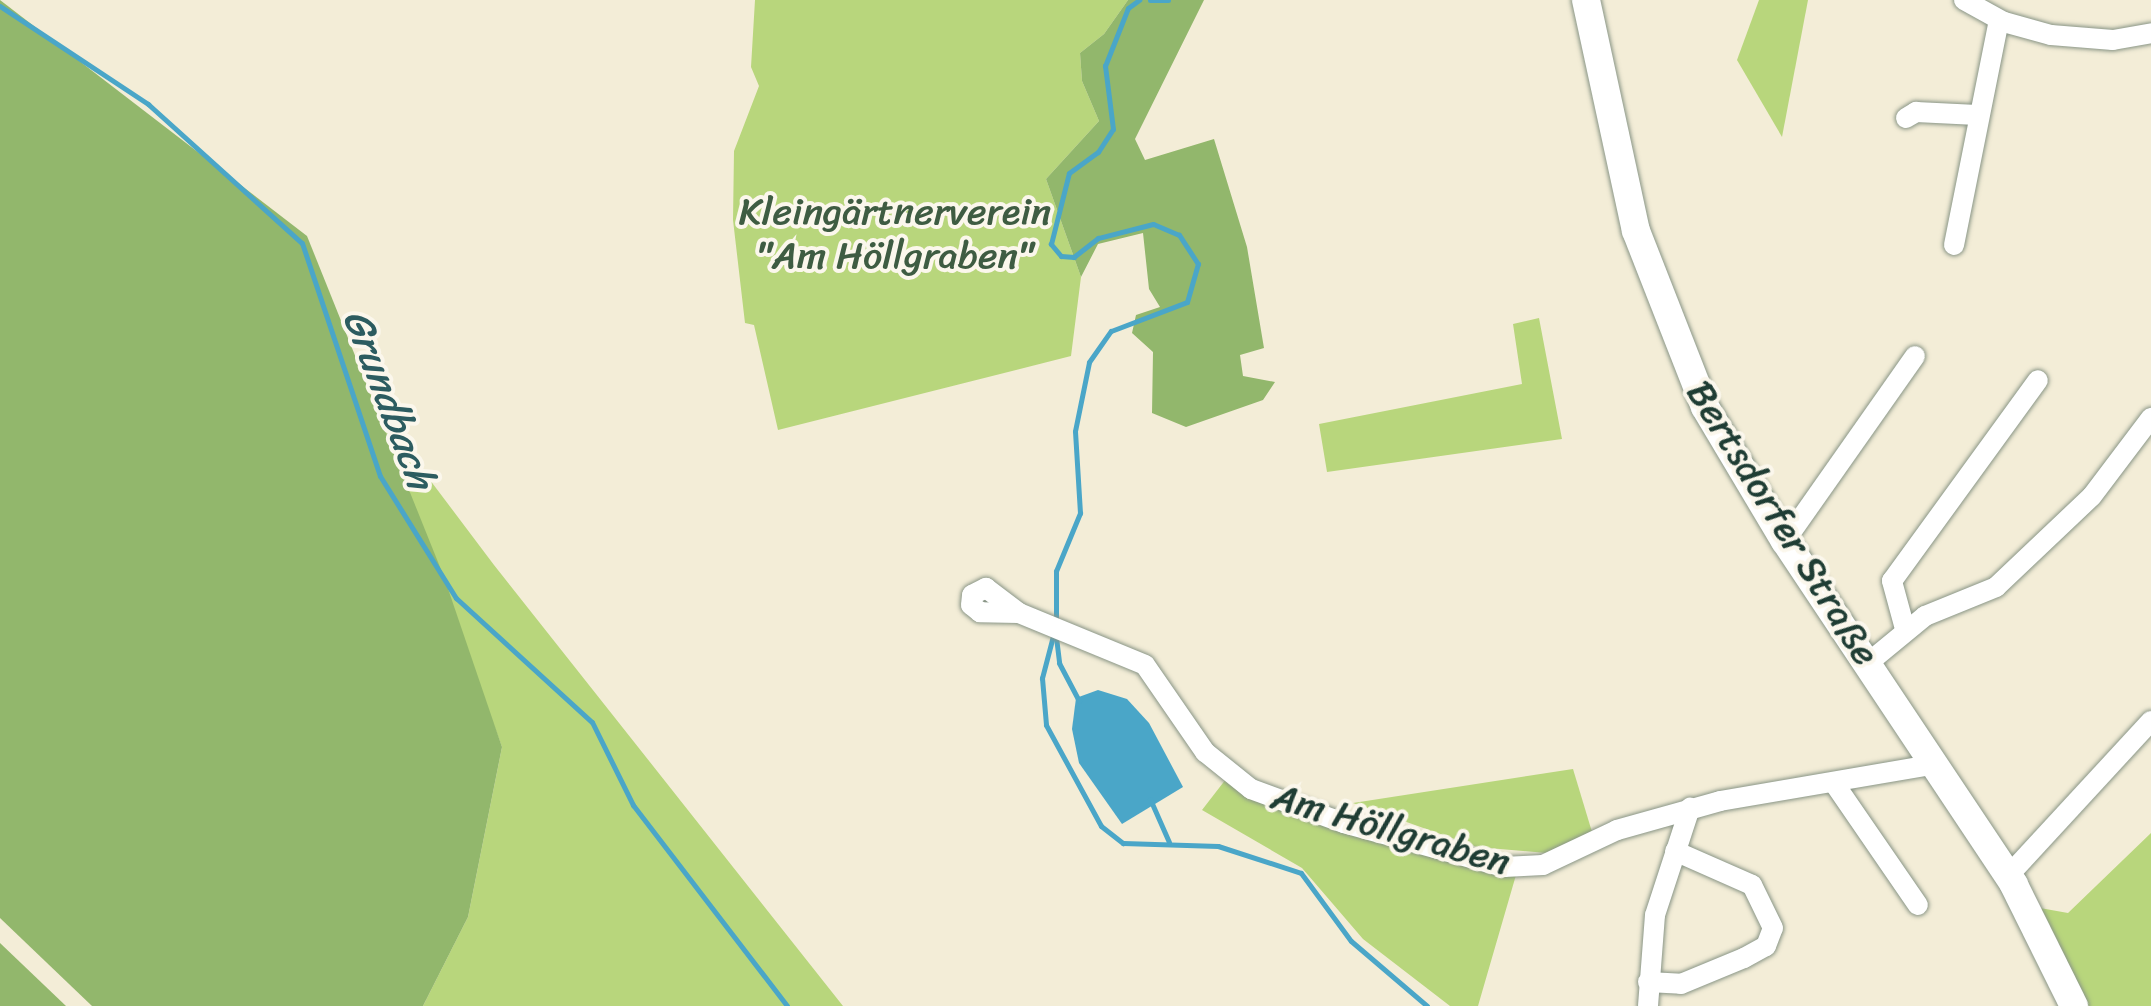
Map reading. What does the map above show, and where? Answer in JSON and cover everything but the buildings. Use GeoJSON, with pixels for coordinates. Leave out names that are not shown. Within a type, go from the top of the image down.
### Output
{"type":"FeatureCollection","features":[{"type":"Feature","properties":{"kind":"main road","name":"Bertsdorfer Straße"},"geometry":{"type":"LineString","coordinates":[[1586,0],[1654,286],[1713,422],[1785,541],[2008,876],[2074,1006]]}},
{"type":"Feature","properties":{"kind":"street"},"geometry":{"type":"LineString","coordinates":[[1964,0],[2000,20],[2075,39],[2151,33]]}},
{"type":"Feature","properties":{"kind":"street"},"geometry":{"type":"LineString","coordinates":[[1954,245],[1977,115],[2000,20]]}},
{"type":"Feature","properties":{"kind":"street"},"geometry":{"type":"LineString","coordinates":[[1906,118],[1916,112],[1977,115]]}},
{"type":"Feature","properties":{"kind":"street"},"geometry":{"type":"LineString","coordinates":[[1785,541],[1915,356]]}},
{"type":"Feature","properties":{"kind":"street","name":"Bertsdorfer Straße"},"geometry":{"type":"LineString","coordinates":[[1905,629],[1892,581],[2038,380]]}},
{"type":"Feature","properties":{"kind":"street"},"geometry":{"type":"LineString","coordinates":[[1868,662],[1905,629],[1996,587],[2092,496],[2151,418]]}},
{"type":"Feature","properties":{"kind":"street","name":"Am Höllgraben"},"geometry":{"type":"LineString","coordinates":[[1019,613],[1145,665],[1204,752],[1232,778],[1344,823],[1480,862],[1526,868],[1690,808],[1936,764]]}},
{"type":"Feature","properties":{"kind":"street"},"geometry":{"type":"LineString","coordinates":[[2008,876],[2151,721]]}},
{"type":"Feature","properties":{"kind":"street"},"geometry":{"type":"LineString","coordinates":[[1834,783],[1918,906]]}},
{"type":"Feature","properties":{"kind":"street"},"geometry":{"type":"LineString","coordinates":[[1648,1006],[1655,915],[1690,808]]}},
{"type":"Feature","properties":{"kind":"street"},"geometry":{"type":"LineString","coordinates":[[1648,982],[1681,984],[1744,958],[1766,946],[1773,928],[1752,885],[1674,851]]}},
{"type":"Feature","properties":{"kind":"green space"},"geometry":{"type":"Polygon","coordinates":[[[0,0],[307,236],[444,577],[502,747],[468,917],[423,1006],[92,1006],[0,918],[0,0]]]}},
{"type":"Feature","properties":{"kind":"green space","name":"Kleingärtnerverein \"Am Höllgraben\""},"geometry":{"type":"Polygon","coordinates":[[[755,0],[1128,0],[1104,34],[1080,53],[1082,81],[1099,121],[1046,179],[1081,277],[1071,356],[778,430],[754,325],[745,323],[733,220],[734,151],[759,86],[751,67],[755,0]]]}},
{"type":"Feature","properties":{"kind":"green space"},"geometry":{"type":"Polygon","coordinates":[[[1128,0],[1204,0],[1135,139],[1145,160],[1214,139],[1247,247],[1264,348],[1240,355],[1243,376],[1275,382],[1263,400],[1186,427],[1152,413],[1153,352],[1132,333],[1136,315],[1160,307],[1149,289],[1143,233],[1098,244],[1081,277],[1046,179],[1099,121],[1082,81],[1080,53],[1104,34],[1128,0]]]}},
{"type":"Feature","properties":{"kind":"green space"},"geometry":{"type":"Polygon","coordinates":[[[1759,0],[1808,0],[1782,137],[1737,60],[1759,0]]]}},
{"type":"Feature","properties":{"kind":"green space"},"geometry":{"type":"Polygon","coordinates":[[[1539,318],[1562,439],[1327,472],[1319,424],[1522,384],[1513,324],[1539,318]]]}},
{"type":"Feature","properties":{"kind":"green space"},"geometry":{"type":"Polygon","coordinates":[[[378,411],[494,565],[843,1006],[423,1006],[468,917],[502,747],[378,411]]]}},
{"type":"Feature","properties":{"kind":"green space"},"geometry":{"type":"Polygon","coordinates":[[[1573,769],[1592,832],[1546,853],[1477,847],[1353,803],[1573,769]]]}},
{"type":"Feature","properties":{"kind":"green space"},"geometry":{"type":"Polygon","coordinates":[[[1226,779],[1516,875],[1478,1006],[1450,1006],[1363,939],[1302,868],[1202,810],[1226,779]]]}},
{"type":"Feature","properties":{"kind":"green space"},"geometry":{"type":"Polygon","coordinates":[[[2151,833],[2151,1006],[2088,1006],[2040,908],[2068,913],[2151,833]]]}},
{"type":"Feature","properties":{"kind":"green space"},"geometry":{"type":"Polygon","coordinates":[[[0,943],[66,1006],[0,1006],[0,943]]]}},
{"type":"Feature","properties":{"kind":"water"},"geometry":{"type":"Polygon","coordinates":[[[1098,690],[1127,699],[1149,723],[1183,787],[1122,824],[1079,763],[1072,729],[1076,698],[1098,690]]]}},
{"type":"Feature","properties":{"kind":"waterway"},"geometry":{"type":"LineString","coordinates":[[1056,621],[1056,571],[1080,513],[1075,431],[1089,362],[1111,331],[1187,302],[1198,264],[1179,235],[1153,224],[1098,238],[1074,257],[1061,256],[1051,244],[1069,173],[1098,152],[1113,129],[1105,66],[1128,8],[1139,0]]}},
{"type":"Feature","properties":{"kind":"waterway"},"geometry":{"type":"LineString","coordinates":[[1150,0],[1168,0]]}},
{"type":"Feature","properties":{"kind":"waterway","name":"Grundbach"},"geometry":{"type":"LineString","coordinates":[[0,6],[148,104],[302,243],[380,476],[456,598],[592,722],[633,805],[787,1006]]}},
{"type":"Feature","properties":{"kind":"waterway"},"geometry":{"type":"LineString","coordinates":[[1054,632],[1042,678],[1046,725],[1101,826],[1123,843],[1218,846],[1301,873],[1351,941],[1427,1006]]}},
{"type":"Feature","properties":{"kind":"waterway"},"geometry":{"type":"LineString","coordinates":[[1056,637],[1059,663],[1079,701]]}},
{"type":"Feature","properties":{"kind":"waterway"},"geometry":{"type":"LineString","coordinates":[[1150,799],[1169,842]]}}]}
